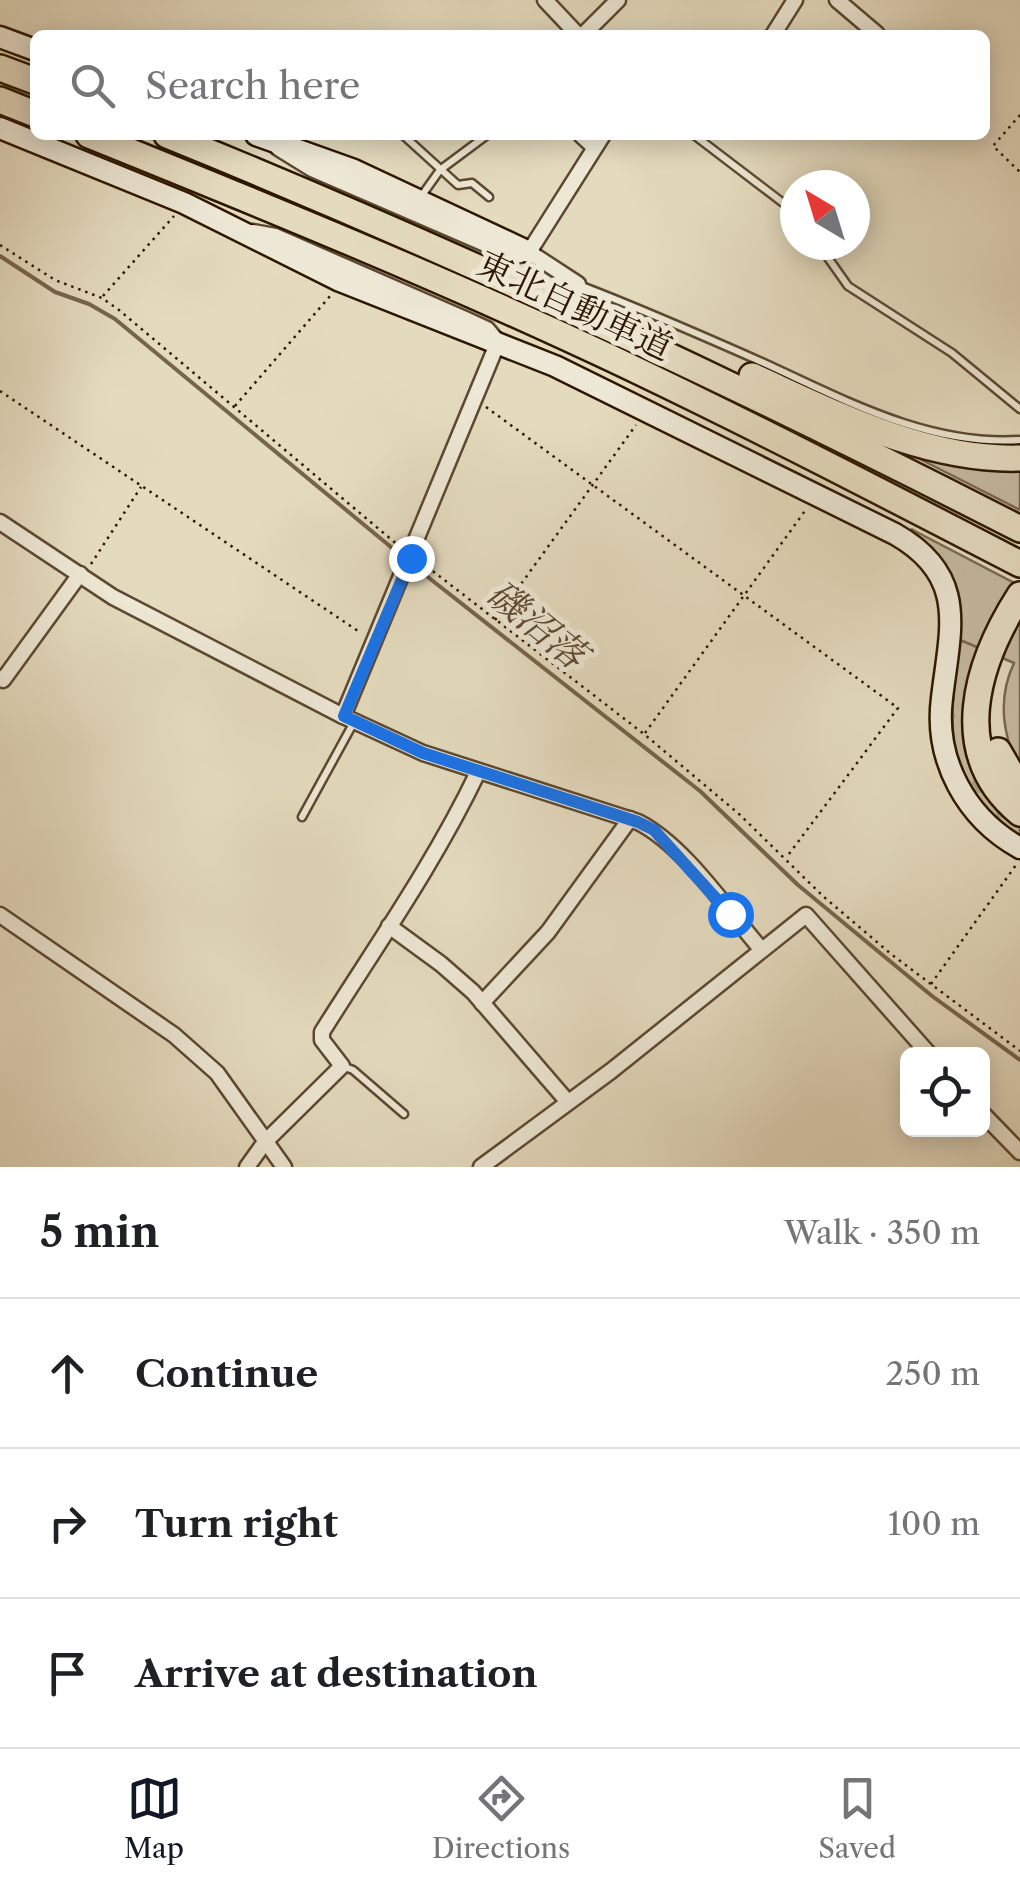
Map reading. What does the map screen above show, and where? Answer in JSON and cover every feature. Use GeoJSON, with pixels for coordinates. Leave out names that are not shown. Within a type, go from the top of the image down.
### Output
{"type":"FeatureCollection","features":[{"type":"Feature","properties":{"kind":"highway"},"geometry":{"type":"LineString","coordinates":[[0,68],[30,80]]}},
{"type":"Feature","properties":{"kind":"highway"},"geometry":{"type":"LineString","coordinates":[[0,100],[30,112]]}},
{"type":"Feature","properties":{"kind":"highway","name":"東北自動車道"},"geometry":{"type":"LineString","coordinates":[[101,140],[462,290],[611,358],[833,466],[1020,564]]}},
{"type":"Feature","properties":{"kind":"highway","name":"東北自動車道"},"geometry":{"type":"LineString","coordinates":[[179,140],[551,300],[844,438],[1020,529]]}},
{"type":"Feature","properties":{"kind":"highway"},"geometry":{"type":"LineString","coordinates":[[551,300],[654,332],[905,440],[951,454],[1020,458]]}},
{"type":"Feature","properties":{"kind":"highway"},"geometry":{"type":"LineString","coordinates":[[833,466],[888,506],[1020,576]]}},
{"type":"Feature","properties":{"kind":"highway"},"geometry":{"type":"LineString","coordinates":[[1020,595],[1002,624],[992,666],[976,701],[975,728],[988,771],[1020,813]]}},
{"type":"Feature","properties":{"kind":"highway"},"geometry":{"type":"LineString","coordinates":[[1020,628],[992,666],[993,737],[1000,757],[1020,789]]}},
{"type":"Feature","properties":{"kind":"street"},"geometry":{"type":"LineString","coordinates":[[545,0],[576,30]]}},
{"type":"Feature","properties":{"kind":"street"},"geometry":{"type":"LineString","coordinates":[[586,30],[618,0]]}},
{"type":"Feature","properties":{"kind":"street"},"geometry":{"type":"LineString","coordinates":[[776,30],[795,0]]}},
{"type":"Feature","properties":{"kind":"street"},"geometry":{"type":"LineString","coordinates":[[837,0],[872,30]]}},
{"type":"Feature","properties":{"kind":"street"},"geometry":{"type":"LineString","coordinates":[[0,36],[30,48]]}},
{"type":"Feature","properties":{"kind":"street"},"geometry":{"type":"LineString","coordinates":[[0,128],[184,203],[340,281],[555,366],[907,540],[932,563],[947,594],[951,614],[941,718],[951,772],[972,808],[990,828],[1020,848]]}},
{"type":"Feature","properties":{"kind":"street"},"geometry":{"type":"LineString","coordinates":[[266,140],[295,161],[506,253],[520,255],[530,252],[598,141]]}},
{"type":"Feature","properties":{"kind":"street"},"geometry":{"type":"LineString","coordinates":[[270,140],[420,198],[530,252],[578,284]]}},
{"type":"Feature","properties":{"kind":"street"},"geometry":{"type":"LineString","coordinates":[[237,230],[262,232],[306,250],[486,329],[498,342]]}},
{"type":"Feature","properties":{"kind":"street"},"geometry":{"type":"LineString","coordinates":[[349,718],[375,642],[498,342]]}},
{"type":"Feature","properties":{"kind":"street"},"geometry":{"type":"LineString","coordinates":[[0,522],[114,597],[423,753],[654,830],[761,950]]}},
{"type":"Feature","properties":{"kind":"street"},"geometry":{"type":"LineString","coordinates":[[1,682],[80,574]]}},
{"type":"Feature","properties":{"kind":"street"},"geometry":{"type":"LineString","coordinates":[[247,1167],[265,1142],[342,1066],[322,1040],[322,1032],[455,820],[478,772]]}},
{"type":"Feature","properties":{"kind":"street"},"geometry":{"type":"LineString","coordinates":[[482,1002],[548,932],[630,819]]}},
{"type":"Feature","properties":{"kind":"street"},"geometry":{"type":"LineString","coordinates":[[0,915],[174,1035],[216,1073],[284,1167]]}},
{"type":"Feature","properties":{"kind":"street"},"geometry":{"type":"LineString","coordinates":[[481,1167],[626,1059],[806,915],[924,1047]]}},
{"type":"Feature","properties":{"kind":"street"},"geometry":{"type":"LineString","coordinates":[[389,926],[441,964],[482,1002],[567,1101]]}},
{"type":"Feature","properties":{"kind":"street"},"geometry":{"type":"LineString","coordinates":[[990,1120],[1020,1152]]}},
{"type":"Feature","properties":{"kind":"lane"},"geometry":{"type":"LineString","coordinates":[[408,140],[458,184],[472,183],[489,197]]}},
{"type":"Feature","properties":{"kind":"lane"},"geometry":{"type":"LineString","coordinates":[[420,198],[440,170],[479,140]]}},
{"type":"Feature","properties":{"kind":"lane"},"geometry":{"type":"LineString","coordinates":[[701,140],[780,201]]}},
{"type":"Feature","properties":{"kind":"lane"},"geometry":{"type":"LineString","coordinates":[[829,260],[858,294],[952,353],[1020,409]]}},
{"type":"Feature","properties":{"kind":"lane"},"geometry":{"type":"LineString","coordinates":[[578,284],[660,316],[898,422],[970,439],[1020,440]]}},
{"type":"Feature","properties":{"kind":"lane"},"geometry":{"type":"LineString","coordinates":[[302,817],[349,718]]}},
{"type":"Feature","properties":{"kind":"lane"},"geometry":{"type":"LineString","coordinates":[[342,1066],[353,1070],[404,1114]]}},
{"type":"Feature","properties":{"kind":"path"},"geometry":{"type":"LineString","coordinates":[[1020,115],[993,146],[1020,172]]}},
{"type":"Feature","properties":{"kind":"path"},"geometry":{"type":"LineString","coordinates":[[102,298],[184,203]]}},
{"type":"Feature","properties":{"kind":"path"},"geometry":{"type":"LineString","coordinates":[[0,245],[55,280],[102,298],[410,560],[644,734],[739,814],[824,897],[930,986],[1020,1051]]}},
{"type":"Feature","properties":{"kind":"path"},"geometry":{"type":"LineString","coordinates":[[234,408],[340,281]]}},
{"type":"Feature","properties":{"kind":"path"},"geometry":{"type":"LineString","coordinates":[[0,392],[375,642]]}},
{"type":"Feature","properties":{"kind":"path"},"geometry":{"type":"LineString","coordinates":[[474,399],[898,708],[785,859]]}},
{"type":"Feature","properties":{"kind":"path"},"geometry":{"type":"LineString","coordinates":[[495,620],[644,410]]}},
{"type":"Feature","properties":{"kind":"path"},"geometry":{"type":"LineString","coordinates":[[80,574],[88,570],[141,486]]}},
{"type":"Feature","properties":{"kind":"path"},"geometry":{"type":"LineString","coordinates":[[644,734],[817,495]]}},
{"type":"Feature","properties":{"kind":"path"},"geometry":{"type":"LineString","coordinates":[[930,986],[1020,860]]}},
{"type":"Feature","properties":{"kind":"green space"},"geometry":{"type":"Polygon","coordinates":[[[908,453],[1020,465],[1020,510],[908,453]]]}},
{"type":"Feature","properties":{"kind":"green space"},"geometry":{"type":"Polygon","coordinates":[[[911,529],[1020,586],[1020,774],[1004,719],[1005,691],[1014,663],[960,640],[957,608],[948,579],[933,553],[911,529]]]}},
{"type":"Feature","properties":{"kind":"green space"},"geometry":{"type":"Polygon","coordinates":[[[960,640],[979,648],[966,704],[971,742],[978,760],[1020,825],[1020,838],[975,794],[956,750],[953,701],[960,640]]]}},
{"type":"Feature","properties":{"kind":"waterway","name":"磯沼落"},"geometry":{"type":"LineString","coordinates":[[0,256],[55,292],[89,304],[115,319],[403,557]]}},
{"type":"Feature","properties":{"kind":"waterway","name":"磯沼落"},"geometry":{"type":"LineString","coordinates":[[410,563],[700,791],[798,885],[932,996],[1020,1060]]}},
{"type":"Feature","properties":{"kind":"route"},"geometry":{"type":"LineString","coordinates":[[411,558],[344,716],[423,753],[654,830],[730,914]]}}]}
